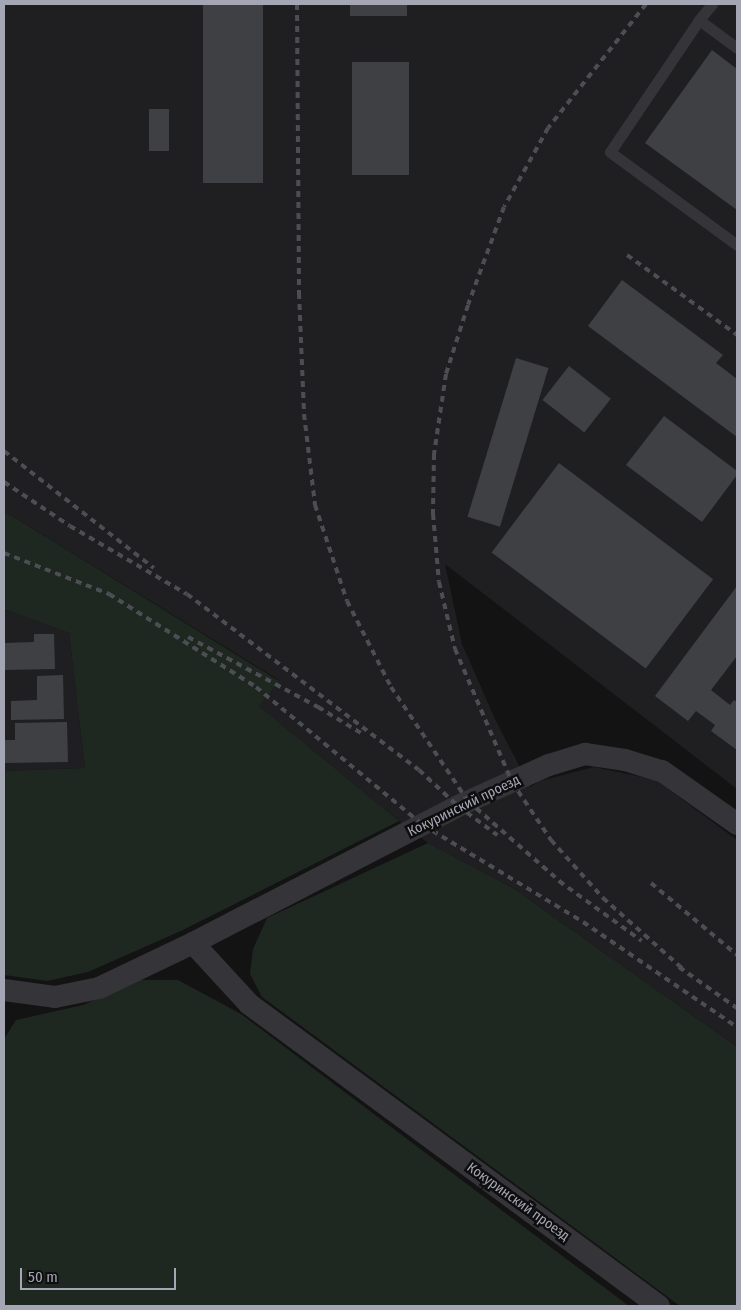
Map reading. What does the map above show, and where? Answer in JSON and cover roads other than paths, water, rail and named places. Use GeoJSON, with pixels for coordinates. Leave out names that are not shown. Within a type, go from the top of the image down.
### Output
{"type":"FeatureCollection","features":[{"type":"Feature","properties":{"kind":"street","name":"Кокуринский проезд"},"geometry":{"type":"LineString","coordinates":[[4,990],[55,997],[99,988],[193,943],[458,806],[549,765],[586,754],[625,760],[662,771],[737,824]]}},
{"type":"Feature","properties":{"kind":"street","name":"Кокуринский проезд"},"geometry":{"type":"LineString","coordinates":[[193,943],[249,1004],[660,1306]]}},
{"type":"Feature","properties":{"kind":"lane"},"geometry":{"type":"LineString","coordinates":[[712,4],[699,20],[610,152],[737,245]]}},
{"type":"Feature","properties":{"kind":"lane"},"geometry":{"type":"LineString","coordinates":[[699,20],[737,48]]}},
{"type":"Feature","properties":{"kind":"railway"},"geometry":{"type":"LineString","coordinates":[[297,4],[299,293],[304,414],[315,505],[347,601],[391,687],[468,801],[564,885]]}},
{"type":"Feature","properties":{"kind":"railway"},"geometry":{"type":"LineString","coordinates":[[646,4],[548,128],[504,207],[468,305],[446,374],[434,454],[433,514],[439,582],[455,649],[512,782],[551,840],[603,898],[684,970]]}},
{"type":"Feature","properties":{"kind":"railway"},"geometry":{"type":"LineString","coordinates":[[627,255],[737,335]]}},
{"type":"Feature","properties":{"kind":"railway"},"geometry":{"type":"LineString","coordinates":[[4,451],[154,568]]}},
{"type":"Feature","properties":{"kind":"railway"},"geometry":{"type":"LineString","coordinates":[[4,482],[70,526],[187,594],[419,770],[458,806],[497,835]]}},
{"type":"Feature","properties":{"kind":"railway"},"geometry":{"type":"LineString","coordinates":[[4,553],[109,594],[256,687],[423,825],[583,922],[737,1027]]}},
{"type":"Feature","properties":{"kind":"railway"},"geometry":{"type":"LineString","coordinates":[[188,637],[318,707],[361,733]]}},
{"type":"Feature","properties":{"kind":"railway"},"geometry":{"type":"LineString","coordinates":[[559,881],[642,941]]}},
{"type":"Feature","properties":{"kind":"railway"},"geometry":{"type":"LineString","coordinates":[[651,883],[737,955]]}},
{"type":"Feature","properties":{"kind":"railway"},"geometry":{"type":"LineString","coordinates":[[679,967],[737,1008]]}}]}
